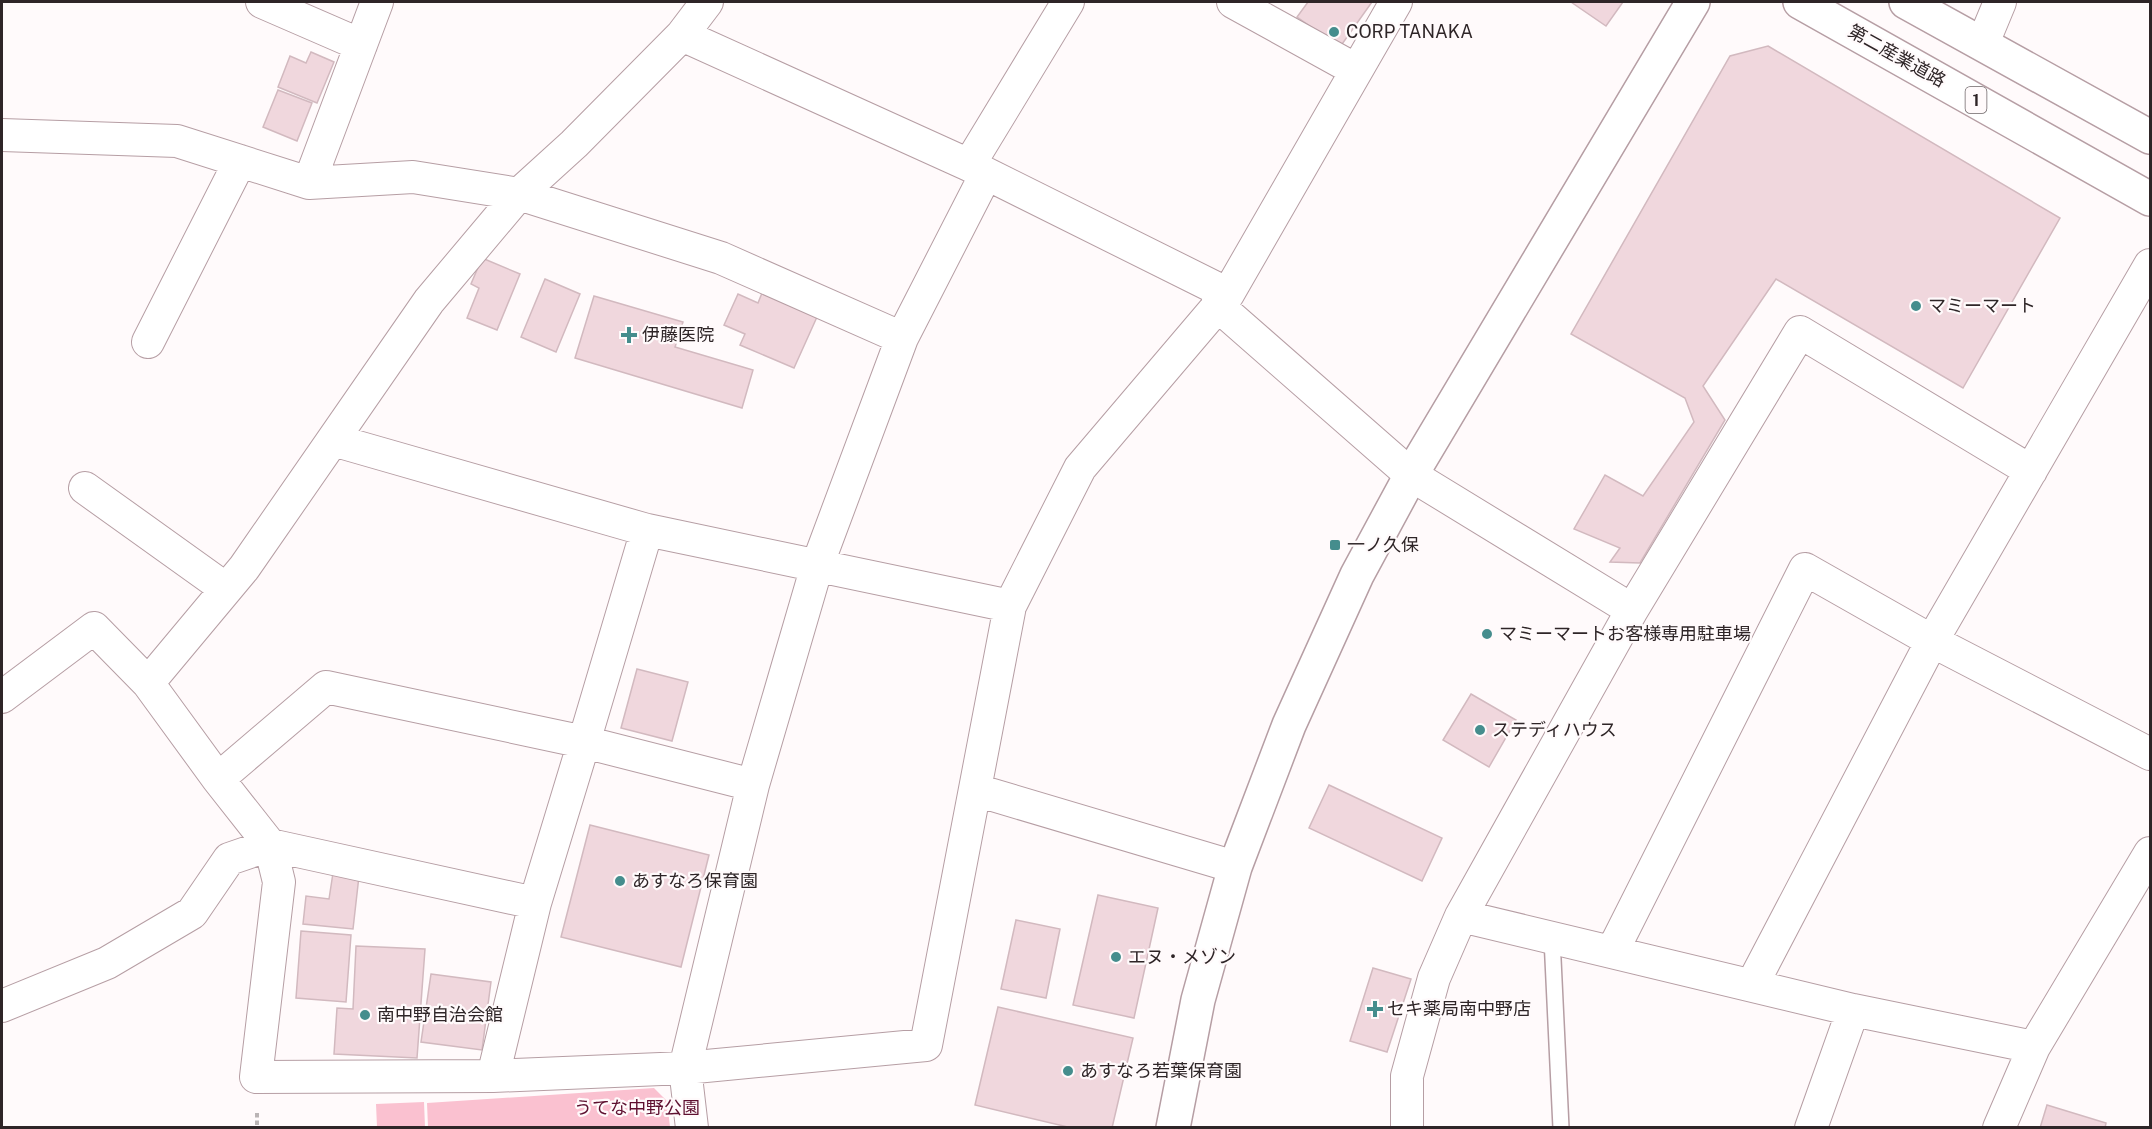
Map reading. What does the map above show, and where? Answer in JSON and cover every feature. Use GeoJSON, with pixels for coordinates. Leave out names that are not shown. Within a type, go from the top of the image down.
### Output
{"type":"FeatureCollection","features":[{"type":"Feature","properties":{"kind":"street"},"geometry":{"type":"LineString","coordinates":[[262,2],[361,45]]}},
{"type":"Feature","properties":{"kind":"street"},"geometry":{"type":"LineString","coordinates":[[309,183],[377,2]]}},
{"type":"Feature","properties":{"kind":"street"},"geometry":{"type":"LineString","coordinates":[[148,683],[244,567],[429,301],[519,194],[574,144],[682,35],[707,2]]}},
{"type":"Feature","properties":{"kind":"street"},"geometry":{"type":"LineString","coordinates":[[692,1128],[685,1068],[753,785],[817,566],[902,338],[977,169],[1068,2]]}},
{"type":"Feature","properties":{"kind":"street"},"geometry":{"type":"LineString","coordinates":[[1233,2],[1356,70]]}},
{"type":"Feature","properties":{"kind":"street"},"geometry":{"type":"LineString","coordinates":[[2,697],[93,628],[148,683],[218,779],[270,845],[279,882],[256,1077],[493,1076],[685,1068],[926,1045],[1010,606],[1080,468],[1222,300],[1396,2]]}},
{"type":"Feature","properties":{"kind":"street"},"geometry":{"type":"LineString","coordinates":[[1173,1128],[1198,1000],[1235,867],[1299,704],[1357,574],[1411,475],[1694,2]]}},
{"type":"Feature","properties":{"kind":"street","name":"第二産業道路"},"geometry":{"type":"LineString","coordinates":[[1800,2],[2151,199]]}},
{"type":"Feature","properties":{"kind":"street"},"geometry":{"type":"LineString","coordinates":[[1906,2],[2151,137]]}},
{"type":"Feature","properties":{"kind":"street"},"geometry":{"type":"LineString","coordinates":[[1983,44],[2000,2]]}},
{"type":"Feature","properties":{"kind":"street"},"geometry":{"type":"LineString","coordinates":[[682,35],[977,169],[1222,300],[1411,475],[1632,610]]}},
{"type":"Feature","properties":{"kind":"street"},"geometry":{"type":"LineString","coordinates":[[2,135],[177,141],[309,183],[413,177],[519,194],[721,258],[902,338]]}},
{"type":"Feature","properties":{"kind":"street"},"geometry":{"type":"LineString","coordinates":[[148,342],[240,161]]}},
{"type":"Feature","properties":{"kind":"street"},"geometry":{"type":"LineString","coordinates":[[1752,985],[1932,641],[2151,265]]}},
{"type":"Feature","properties":{"kind":"street"},"geometry":{"type":"LineString","coordinates":[[1407,1128],[1407,1076],[1434,978],[1461,916],[1632,610],[1800,332],[2031,471]]}},
{"type":"Feature","properties":{"kind":"street"},"geometry":{"type":"LineString","coordinates":[[333,440],[647,530],[1010,606]]}},
{"type":"Feature","properties":{"kind":"street"},"geometry":{"type":"LineString","coordinates":[[85,488],[226,589]]}},
{"type":"Feature","properties":{"kind":"street"},"geometry":{"type":"LineString","coordinates":[[493,1076],[536,903],[647,530]]}},
{"type":"Feature","properties":{"kind":"street"},"geometry":{"type":"LineString","coordinates":[[1612,952],[1805,569],[1932,641],[2151,754]]}},
{"type":"Feature","properties":{"kind":"street"},"geometry":{"type":"LineString","coordinates":[[218,779],[326,687],[584,742],[753,785]]}},
{"type":"Feature","properties":{"kind":"street"},"geometry":{"type":"LineString","coordinates":[[976,790],[1235,867]]}},
{"type":"Feature","properties":{"kind":"street"},"geometry":{"type":"LineString","coordinates":[[2,1006],[107,963],[192,913],[229,860],[270,845],[536,903]]}},
{"type":"Feature","properties":{"kind":"street"},"geometry":{"type":"LineString","coordinates":[[1999,1128],[2034,1047],[2151,853]]}},
{"type":"Feature","properties":{"kind":"street"},"geometry":{"type":"LineString","coordinates":[[1461,916],[1853,1010],[2034,1047]]}},
{"type":"Feature","properties":{"kind":"street"},"geometry":{"type":"LineString","coordinates":[[1811,1128],[1853,1010]]}},
{"type":"Feature","properties":{"kind":"lane"},"geometry":{"type":"LineString","coordinates":[[1552,938],[1561,1128]]}},
{"type":"Feature","properties":{"kind":"green space","name":"うてな中野公園"},"geometry":{"type":"Polygon","coordinates":[[[654,1088],[667,1101],[670,1127],[428,1127],[427,1103],[654,1088]]]}},
{"type":"Feature","properties":{"kind":"green space"},"geometry":{"type":"Polygon","coordinates":[[[424,1102],[425,1127],[377,1127],[376,1104],[424,1102]]]}},
{"type":"Feature","properties":{"kind":"building","name":"CORP TANAKA"},"geometry":{"type":"Polygon","coordinates":[[[1308,2],[1372,2],[1340,47],[1297,17],[1308,2]]]}},
{"type":"Feature","properties":{"kind":"building"},"geometry":{"type":"Polygon","coordinates":[[[1571,2],[1623,2],[1606,26],[1571,2]]]}},
{"type":"Feature","properties":{"kind":"building","name":"マミーマート"},"geometry":{"type":"Polygon","coordinates":[[[1768,46],[2060,218],[1963,388],[1776,279],[1703,386],[1725,420],[1640,563],[1610,562],[1620,548],[1574,529],[1605,475],[1643,496],[1694,422],[1685,398],[1571,334],[1730,56],[1768,46]]]}},
{"type":"Feature","properties":{"kind":"building"},"geometry":{"type":"Polygon","coordinates":[[[311,52],[334,62],[317,103],[278,87],[290,56],[306,63],[311,52]]]}},
{"type":"Feature","properties":{"kind":"building"},"geometry":{"type":"Polygon","coordinates":[[[278,90],[312,103],[297,141],[263,127],[278,90]]]}},
{"type":"Feature","properties":{"kind":"building"},"geometry":{"type":"Polygon","coordinates":[[[482,258],[520,274],[497,330],[467,318],[479,288],[471,284],[482,258]]]}},
{"type":"Feature","properties":{"kind":"building"},"geometry":{"type":"Polygon","coordinates":[[[545,279],[580,294],[556,352],[521,337],[545,279]]]}},
{"type":"Feature","properties":{"kind":"building"},"geometry":{"type":"Polygon","coordinates":[[[762,293],[817,317],[794,368],[740,345],[745,334],[724,325],[738,294],[758,303],[762,293]]]}},
{"type":"Feature","properties":{"kind":"building"},"geometry":{"type":"Polygon","coordinates":[[[594,296],[683,322],[675,347],[753,370],[742,408],[575,358],[594,296]]]}},
{"type":"Feature","properties":{"kind":"building"},"geometry":{"type":"Polygon","coordinates":[[[637,669],[688,682],[672,741],[621,728],[637,669]]]}},
{"type":"Feature","properties":{"kind":"building","name":"ステディハウス"},"geometry":{"type":"Polygon","coordinates":[[[1471,694],[1516,720],[1489,767],[1443,740],[1471,694]]]}},
{"type":"Feature","properties":{"kind":"building"},"geometry":{"type":"Polygon","coordinates":[[[1329,785],[1442,838],[1422,881],[1309,828],[1329,785]]]}},
{"type":"Feature","properties":{"kind":"building"},"geometry":{"type":"Polygon","coordinates":[[[590,825],[709,855],[681,967],[561,937],[590,825]]]}},
{"type":"Feature","properties":{"kind":"building"},"geometry":{"type":"Polygon","coordinates":[[[333,873],[359,876],[353,929],[303,924],[306,896],[329,899],[333,873]]]}},
{"type":"Feature","properties":{"kind":"building","name":"エヌ・メゾン"},"geometry":{"type":"Polygon","coordinates":[[[1098,895],[1158,908],[1134,1018],[1073,1005],[1098,895]]]}},
{"type":"Feature","properties":{"kind":"building"},"geometry":{"type":"Polygon","coordinates":[[[1016,920],[1060,929],[1046,998],[1001,989],[1016,920]]]}},
{"type":"Feature","properties":{"kind":"building"},"geometry":{"type":"Polygon","coordinates":[[[301,931],[351,935],[346,1002],[296,998],[301,931]]]}},
{"type":"Feature","properties":{"kind":"building"},"geometry":{"type":"Polygon","coordinates":[[[356,946],[425,949],[417,1058],[334,1054],[337,1008],[353,1009],[356,946]]]}},
{"type":"Feature","properties":{"kind":"building"},"geometry":{"type":"Polygon","coordinates":[[[1373,968],[1411,979],[1387,1052],[1350,1041],[1373,968]]]}},
{"type":"Feature","properties":{"kind":"building"},"geometry":{"type":"Polygon","coordinates":[[[431,974],[491,982],[482,1050],[421,1042],[431,974]]]}},
{"type":"Feature","properties":{"kind":"building"},"geometry":{"type":"Polygon","coordinates":[[[998,1007],[1133,1038],[1112,1128],[1072,1128],[975,1105],[998,1007]]]}},
{"type":"Feature","properties":{"kind":"building"},"geometry":{"type":"Polygon","coordinates":[[[2047,1105],[2106,1123],[2105,1128],[2040,1128],[2047,1105]]]}},
{"type":"Feature","properties":{"kind":"place","name":"CORP TANAKA"},"geometry":{"type":"Point","coordinates":[1334,32]}},
{"type":"Feature","properties":{"kind":"place","name":"マミーマート"},"geometry":{"type":"Point","coordinates":[1916,306]}},
{"type":"Feature","properties":{"kind":"place","name":"伊藤医院"},"geometry":{"type":"Point","coordinates":[629,335]}},
{"type":"Feature","properties":{"kind":"place","name":"一ノ久保"},"geometry":{"type":"Point","coordinates":[1335,545]}},
{"type":"Feature","properties":{"kind":"place","name":"マミーマートお客様専用駐車場"},"geometry":{"type":"Point","coordinates":[1487,634]}},
{"type":"Feature","properties":{"kind":"place","name":"ステディハウス"},"geometry":{"type":"Point","coordinates":[1480,730]}},
{"type":"Feature","properties":{"kind":"place","name":"あすなろ保育園"},"geometry":{"type":"Point","coordinates":[620,881]}},
{"type":"Feature","properties":{"kind":"place","name":"エヌ・メゾン"},"geometry":{"type":"Point","coordinates":[1116,957]}},
{"type":"Feature","properties":{"kind":"place","name":"セキ薬局南中野店"},"geometry":{"type":"Point","coordinates":[1375,1009]}},
{"type":"Feature","properties":{"kind":"place","name":"南中野自治会館"},"geometry":{"type":"Point","coordinates":[365,1015]}},
{"type":"Feature","properties":{"kind":"place","name":"あすなろ若葉保育園"},"geometry":{"type":"Point","coordinates":[1068,1071]}}]}
